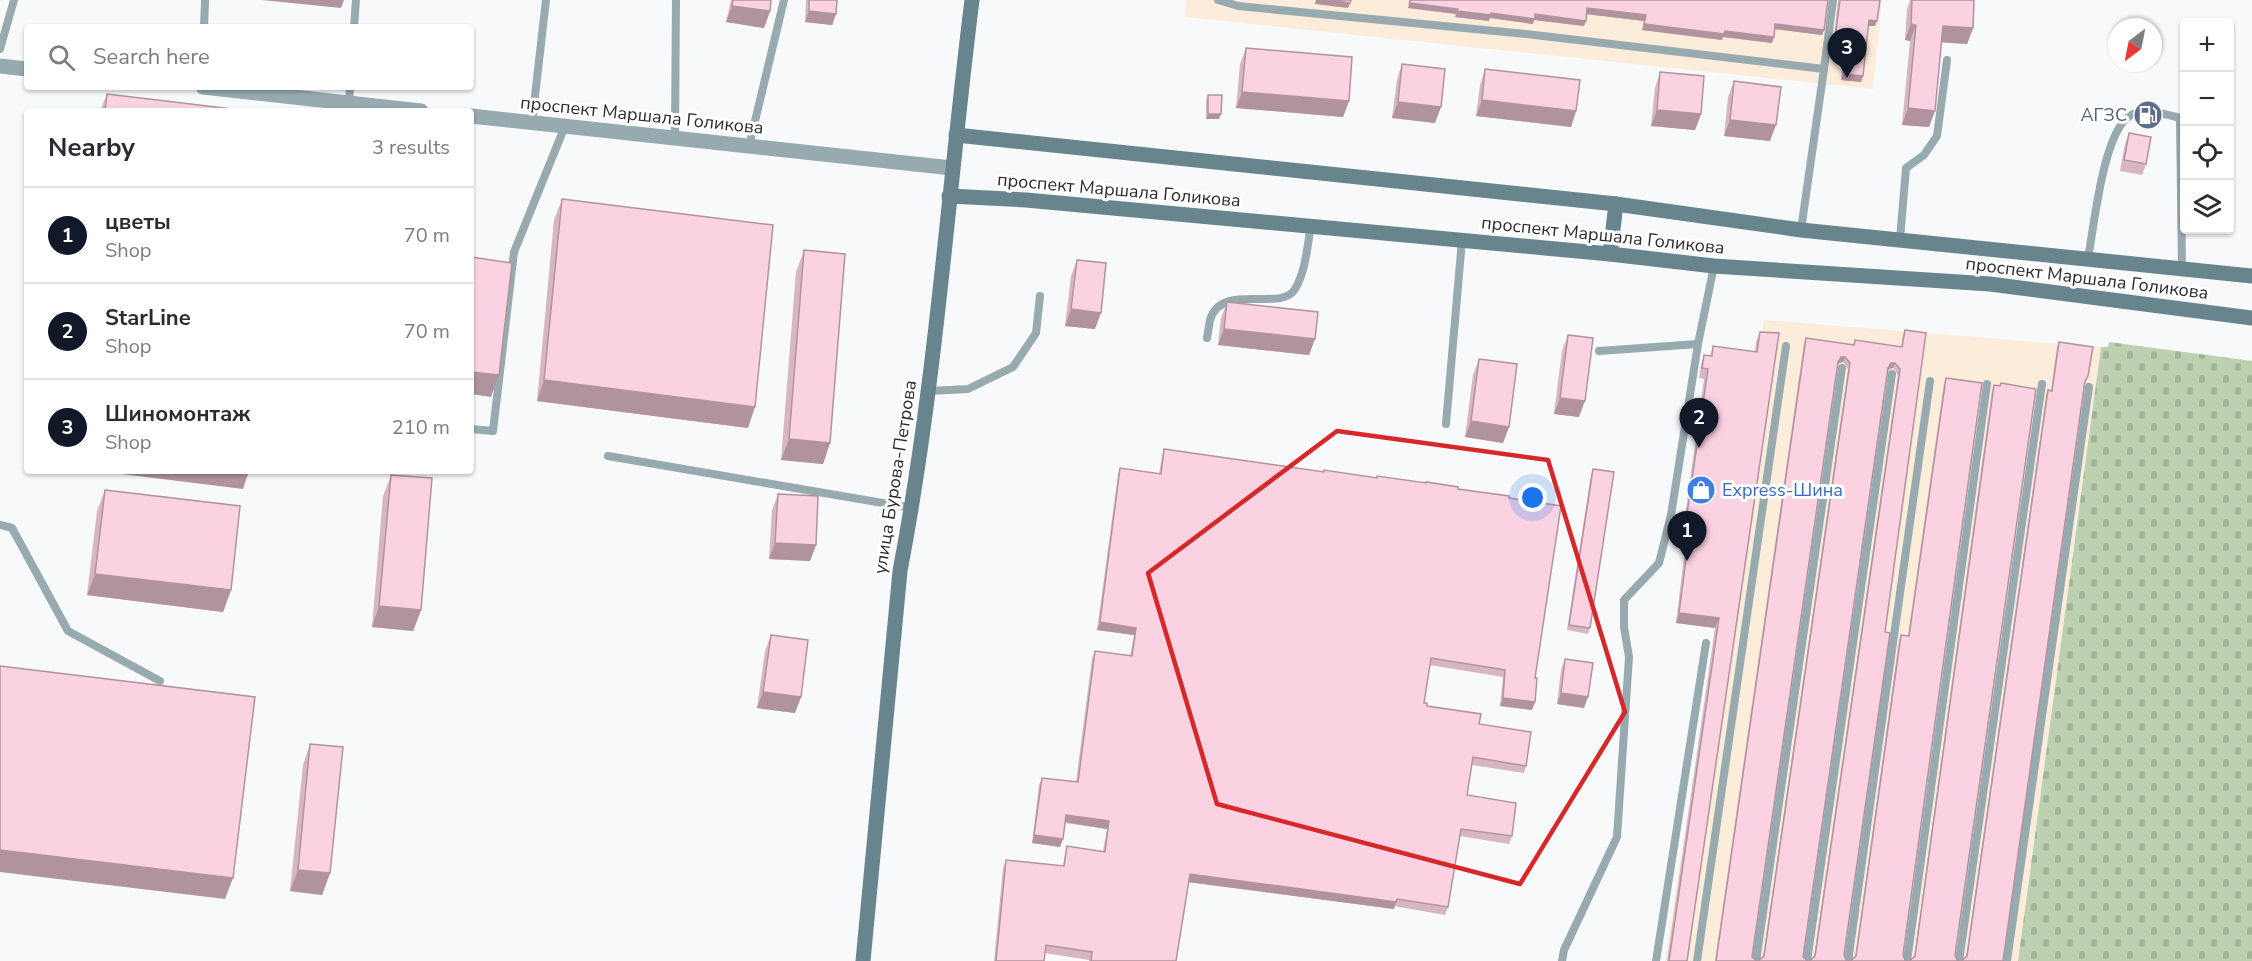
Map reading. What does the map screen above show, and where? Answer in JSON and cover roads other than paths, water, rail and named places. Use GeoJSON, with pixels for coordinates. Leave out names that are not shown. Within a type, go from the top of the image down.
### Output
{"type":"FeatureCollection","features":[{"type":"Feature","properties":{"kind":"main road","name":"улица Бурова-Петрова"},"geometry":{"type":"LineString","coordinates":[[863,961],[900,571],[929,392],[972,0]]}},
{"type":"Feature","properties":{"kind":"main road","name":"проспект Маршала Голикова"},"geometry":{"type":"LineString","coordinates":[[956,135],[1616,204],[1800,230],[2252,276]]}},
{"type":"Feature","properties":{"kind":"main road","name":"проспект Маршала Голикова"},"geometry":{"type":"LineString","coordinates":[[949,196],[1026,200],[1311,226],[1714,266],[1990,284],[2252,318]]}},
{"type":"Feature","properties":{"kind":"main road"},"geometry":{"type":"LineString","coordinates":[[1610,254],[1616,204]]}},
{"type":"Feature","properties":{"kind":"street"},"geometry":{"type":"LineString","coordinates":[[0,66],[24,69]]}},
{"type":"Feature","properties":{"kind":"street"},"geometry":{"type":"LineString","coordinates":[[229,90],[390,108]]}},
{"type":"Feature","properties":{"kind":"street","name":"проспект Маршала Голикова"},"geometry":{"type":"LineString","coordinates":[[474,116],[952,168]]}},
{"type":"Feature","properties":{"kind":"lane"},"geometry":{"type":"LineString","coordinates":[[0,49],[14,0]]}},
{"type":"Feature","properties":{"kind":"lane"},"geometry":{"type":"LineString","coordinates":[[204,24],[205,0]]}},
{"type":"Feature","properties":{"kind":"lane"},"geometry":{"type":"LineString","coordinates":[[354,24],[357,0]]}},
{"type":"Feature","properties":{"kind":"lane"},"geometry":{"type":"LineString","coordinates":[[532,122],[546,0]]}},
{"type":"Feature","properties":{"kind":"lane"},"geometry":{"type":"LineString","coordinates":[[675,138],[676,0]]}},
{"type":"Feature","properties":{"kind":"lane"},"geometry":{"type":"LineString","coordinates":[[749,146],[784,0]]}},
{"type":"Feature","properties":{"kind":"lane"},"geometry":{"type":"LineString","coordinates":[[1218,0],[1238,6],[1526,34],[1824,69]]}},
{"type":"Feature","properties":{"kind":"lane"},"geometry":{"type":"LineString","coordinates":[[1800,230],[1833,0]]}},
{"type":"Feature","properties":{"kind":"lane"},"geometry":{"type":"LineString","coordinates":[[1900,239],[1906,168],[1924,155],[1937,136],[1947,60]]}},
{"type":"Feature","properties":{"kind":"lane"},"geometry":{"type":"LineString","coordinates":[[349,104],[350,90]]}},
{"type":"Feature","properties":{"kind":"lane"},"geometry":{"type":"LineString","coordinates":[[2088,258],[2103,170],[2115,133],[2130,116],[2151,110],[2180,118],[2182,269]]}},
{"type":"Feature","properties":{"kind":"lane"},"geometry":{"type":"LineString","coordinates":[[474,429],[493,432],[514,252],[565,126]]}},
{"type":"Feature","properties":{"kind":"lane"},"geometry":{"type":"LineString","coordinates":[[1207,338],[1211,317],[1223,303],[1239,299],[1283,299],[1294,291],[1303,268],[1311,226]]}},
{"type":"Feature","properties":{"kind":"lane"},"geometry":{"type":"LineString","coordinates":[[1446,424],[1462,240]]}},
{"type":"Feature","properties":{"kind":"lane"},"geometry":{"type":"LineString","coordinates":[[1562,961],[1564,950],[1617,837],[1629,657],[1624,627],[1624,600],[1659,563],[1671,515],[1698,344],[1714,266]]}},
{"type":"Feature","properties":{"kind":"lane"},"geometry":{"type":"LineString","coordinates":[[929,392],[968,389],[1013,367],[1035,333],[1040,296]]}},
{"type":"Feature","properties":{"kind":"lane"},"geometry":{"type":"LineString","coordinates":[[1599,351],[1698,344]]}},
{"type":"Feature","properties":{"kind":"lane"},"geometry":{"type":"LineString","coordinates":[[1697,961],[1786,346]]}},
{"type":"Feature","properties":{"kind":"lane"},"geometry":{"type":"LineString","coordinates":[[1756,961],[1842,368]]}},
{"type":"Feature","properties":{"kind":"lane"},"geometry":{"type":"LineString","coordinates":[[1807,961],[1892,374]]}},
{"type":"Feature","properties":{"kind":"lane"},"geometry":{"type":"LineString","coordinates":[[1848,961],[1930,381]]}},
{"type":"Feature","properties":{"kind":"lane"},"geometry":{"type":"LineString","coordinates":[[1907,961],[1987,384]]}},
{"type":"Feature","properties":{"kind":"lane"},"geometry":{"type":"LineString","coordinates":[[1959,961],[2042,384]]}},
{"type":"Feature","properties":{"kind":"lane"},"geometry":{"type":"LineString","coordinates":[[2007,961],[2089,387]]}},
{"type":"Feature","properties":{"kind":"lane"},"geometry":{"type":"LineString","coordinates":[[608,456],[912,507]]}},
{"type":"Feature","properties":{"kind":"lane"},"geometry":{"type":"LineString","coordinates":[[0,525],[12,528],[68,631],[160,681]]}},
{"type":"Feature","properties":{"kind":"lane"},"geometry":{"type":"LineString","coordinates":[[1656,961],[1706,643]]}},
{"type":"Feature","properties":{"kind":"place","name":"Шиномонтаж"},"geometry":{"type":"Point","coordinates":[1847,78]}},
{"type":"Feature","properties":{"kind":"place","name":"АГЗС"},"geometry":{"type":"Point","coordinates":[2148,115]}},
{"type":"Feature","properties":{"kind":"place","name":"StarLine"},"geometry":{"type":"Point","coordinates":[1699,448]}},
{"type":"Feature","properties":{"kind":"place","name":"Express-Шина"},"geometry":{"type":"Point","coordinates":[1701,490]}},
{"type":"Feature","properties":{"kind":"place","name":"цветы"},"geometry":{"type":"Point","coordinates":[1687,561]}}]}
